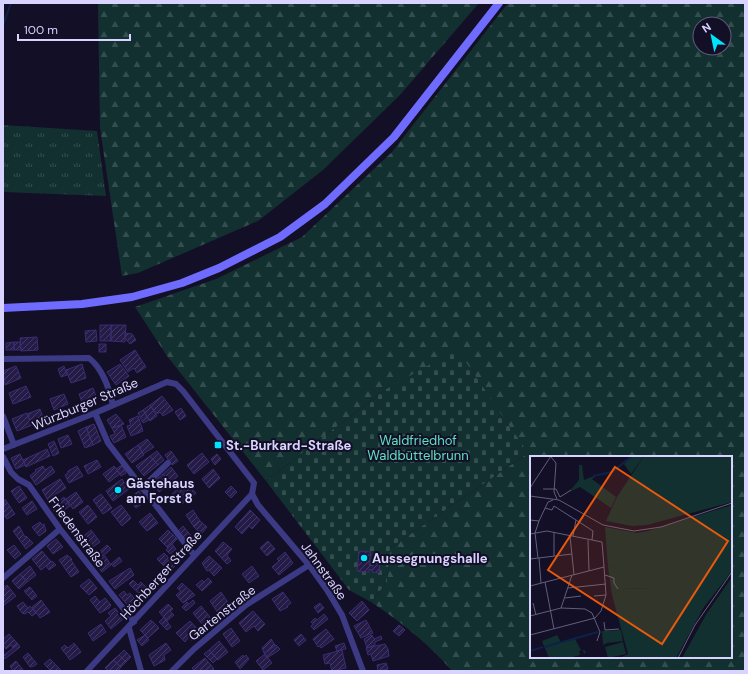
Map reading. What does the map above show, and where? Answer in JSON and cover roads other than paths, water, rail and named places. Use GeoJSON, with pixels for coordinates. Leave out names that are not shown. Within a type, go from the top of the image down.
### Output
{"type":"FeatureCollection","features":[{"type":"Feature","properties":{"kind":"main road"},"geometry":{"type":"LineString","coordinates":[[3,308],[82,304],[132,298],[182,283],[219,268],[280,237],[325,204],[394,137],[499,3]]}},
{"type":"Feature","properties":{"kind":"street"},"geometry":{"type":"LineString","coordinates":[[3,359],[90,358],[98,365],[110,392],[113,405]]}},
{"type":"Feature","properties":{"kind":"street","name":"Würzburger Straße"},"geometry":{"type":"LineString","coordinates":[[3,449],[167,382],[176,384],[254,483],[252,494]]}},
{"type":"Feature","properties":{"kind":"street"},"geometry":{"type":"LineString","coordinates":[[94,413],[108,442],[194,555]]}},
{"type":"Feature","properties":{"kind":"street"},"geometry":{"type":"LineString","coordinates":[[3,416],[14,445]]}},
{"type":"Feature","properties":{"kind":"street","name":"Friedenstraße"},"geometry":{"type":"LineString","coordinates":[[3,457],[18,479],[29,486],[60,529],[134,622]]}},
{"type":"Feature","properties":{"kind":"street"},"geometry":{"type":"LineString","coordinates":[[142,488],[168,463]]}},
{"type":"Feature","properties":{"kind":"street","name":"Höchberger Straße"},"geometry":{"type":"LineString","coordinates":[[87,671],[129,628],[194,555],[252,494]]}},
{"type":"Feature","properties":{"kind":"street","name":"Jahnstraße"},"geometry":{"type":"LineString","coordinates":[[252,494],[258,505],[309,565],[328,590],[342,616],[363,671]]}},
{"type":"Feature","properties":{"kind":"street"},"geometry":{"type":"LineString","coordinates":[[3,578],[60,529]]}},
{"type":"Feature","properties":{"kind":"street","name":"Gartenstraße"},"geometry":{"type":"LineString","coordinates":[[172,671],[194,649],[246,605],[309,565]]}},
{"type":"Feature","properties":{"kind":"street"},"geometry":{"type":"LineString","coordinates":[[129,628],[141,671]]}},
{"type":"Feature","properties":{"kind":"waterway"},"geometry":{"type":"LineString","coordinates":[[3,25],[11,3]]}},
{"type":"Feature","properties":{"kind":"place","name":"St.-Burkard-Straße"},"geometry":{"type":"Point","coordinates":[218,445]}},
{"type":"Feature","properties":{"kind":"place","name":"Gästehaus am Forst 8"},"geometry":{"type":"Point","coordinates":[118,490]}},
{"type":"Feature","properties":{"kind":"place","name":"Aussegnungshalle"},"geometry":{"type":"Point","coordinates":[364,558]}},
{"type":"Feature","properties":{"kind":"park label","name":"Waldfriedhof Waldbüttelbrunn"},"geometry":{"type":"Point","coordinates":[418,448]}}]}
